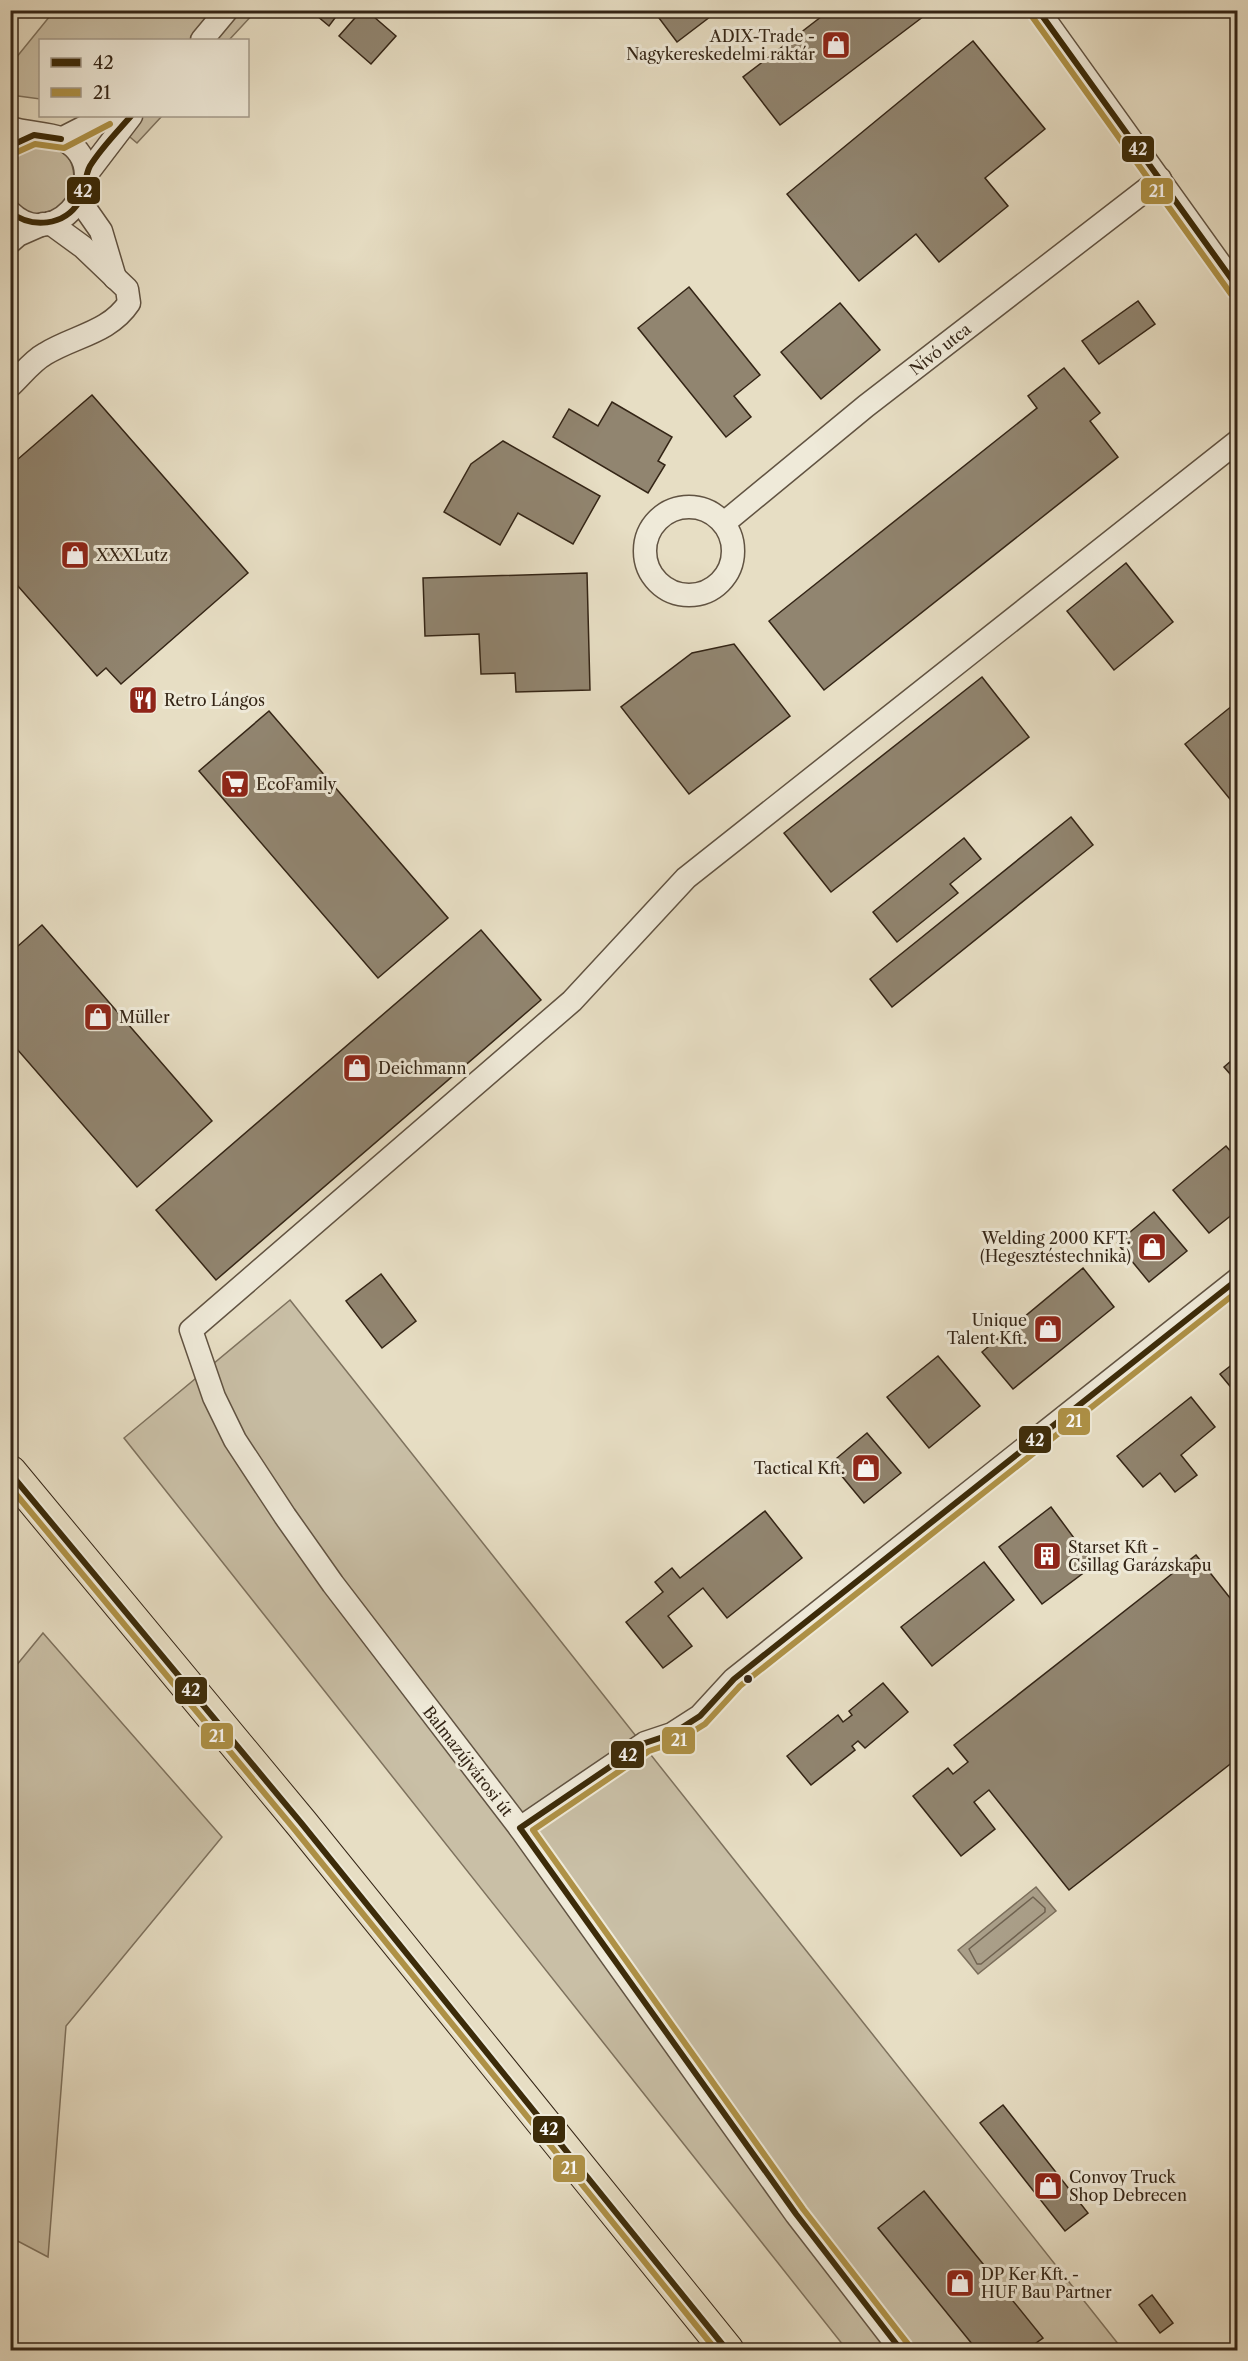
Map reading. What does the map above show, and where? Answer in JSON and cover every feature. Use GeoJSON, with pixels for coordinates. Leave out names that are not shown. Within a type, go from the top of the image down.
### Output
{"type":"FeatureCollection","features":[{"type":"Feature","properties":{"kind":"main road"},"geometry":{"type":"LineString","coordinates":[[10,1472],[302,1824],[727,2350]]}},
{"type":"Feature","properties":{"kind":"street"},"geometry":{"type":"LineString","coordinates":[[203,39],[227,10]]}},
{"type":"Feature","properties":{"kind":"street"},"geometry":{"type":"LineString","coordinates":[[1038,10],[1238,289]]}},
{"type":"Feature","properties":{"kind":"street"},"geometry":{"type":"LineString","coordinates":[[61,138],[104,117]]}},
{"type":"Feature","properties":{"kind":"street"},"geometry":{"type":"LineString","coordinates":[[10,242],[18,235],[67,215],[80,201],[86,175],[130,117]]}},
{"type":"Feature","properties":{"kind":"street"},"geometry":{"type":"LineString","coordinates":[[10,128],[32,135]]}},
{"type":"Feature","properties":{"kind":"street"},"geometry":{"type":"LineString","coordinates":[[10,146],[32,135],[47,134],[61,138],[78,154],[86,175]]}},
{"type":"Feature","properties":{"kind":"street","name":"Nívó utca"},"geometry":{"type":"LineString","coordinates":[[724,523],[866,406],[1160,178]]}},
{"type":"Feature","properties":{"kind":"street"},"geometry":{"type":"LineString","coordinates":[[80,201],[101,231],[116,279]]}},
{"type":"Feature","properties":{"kind":"street"},"geometry":{"type":"LineString","coordinates":[[10,212],[28,222],[46,224],[83,247],[127,289],[129,303],[120,316],[107,326],[44,354],[10,386]]}},
{"type":"Feature","properties":{"kind":"street","name":"Balmazújvárosi út"},"geometry":{"type":"LineString","coordinates":[[901,2350],[796,2214],[520,1828],[333,1584],[285,1516],[235,1440],[214,1397],[191,1330],[572,1001],[686,878],[1238,441]]}},
{"type":"Feature","properties":{"kind":"street"},"geometry":{"type":"LineString","coordinates":[[520,1828],[645,1743],[672,1734],[700,1716],[734,1679],[1238,1279]]}},
{"type":"Feature","properties":{"kind":"shaded area"},"geometry":{"type":"Polygon","coordinates":[[[54,11],[256,11],[230,39],[39,39],[39,99],[11,95],[11,64],[54,11]]]}},
{"type":"Feature","properties":{"kind":"shaded area"},"geometry":{"type":"Polygon","coordinates":[[[106,117],[161,117],[137,143],[106,117]]]}},
{"type":"Feature","properties":{"kind":"shaded area"},"geometry":{"type":"Polygon","coordinates":[[[37,144],[57,149],[63,153],[72,164],[74,171],[74,192],[53,214],[33,215],[11,200],[11,159],[18,151],[37,144]]]}},
{"type":"Feature","properties":{"kind":"shaded area"},"geometry":{"type":"Polygon","coordinates":[[[290,1300],[1123,2350],[847,2350],[124,1438],[290,1300]]]}},
{"type":"Feature","properties":{"kind":"shaded area"},"geometry":{"type":"Polygon","coordinates":[[[43,1633],[222,1837],[66,2026],[48,2257],[10,2237],[11,1672],[43,1633]]]}},
{"type":"Feature","properties":{"kind":"water"},"geometry":{"type":"Polygon","coordinates":[[[1036,1887],[1056,1911],[978,1974],[958,1950],[1036,1887]]]}},
{"type":"Feature","properties":{"kind":"building"},"geometry":{"type":"Polygon","coordinates":[[[310,10],[341,10],[329,26],[310,10]]]}},
{"type":"Feature","properties":{"kind":"building"},"geometry":{"type":"Polygon","coordinates":[[[362,10],[366,10],[396,36],[371,64],[339,36],[362,10]]]}},
{"type":"Feature","properties":{"kind":"building"},"geometry":{"type":"Polygon","coordinates":[[[653,10],[719,10],[677,42],[653,10]]]}},
{"type":"Feature","properties":{"kind":"building","name":"ADIX-Trade - Nagykereskedelmi raktár"},"geometry":{"type":"Polygon","coordinates":[[[830,10],[928,13],[780,125],[743,77],[830,10]]]}},
{"type":"Feature","properties":{"kind":"building"},"geometry":{"type":"Polygon","coordinates":[[[973,41],[1045,129],[985,178],[1008,206],[939,262],[916,234],[859,281],[787,194],[973,41]]]}},
{"type":"Feature","properties":{"kind":"building"},"geometry":{"type":"Polygon","coordinates":[[[689,287],[760,375],[734,396],[751,417],[726,437],[638,328],[689,287]]]}},
{"type":"Feature","properties":{"kind":"building"},"geometry":{"type":"Polygon","coordinates":[[[1138,301],[1155,324],[1099,364],[1082,341],[1138,301]]]}},
{"type":"Feature","properties":{"kind":"building"},"geometry":{"type":"Polygon","coordinates":[[[840,303],[880,350],[821,399],[781,352],[840,303]]]}},
{"type":"Feature","properties":{"kind":"building"},"geometry":{"type":"Polygon","coordinates":[[[1064,368],[1100,413],[1090,421],[1118,457],[824,690],[769,621],[1037,408],[1028,396],[1064,368]]]}},
{"type":"Feature","properties":{"kind":"building"},"geometry":{"type":"Polygon","coordinates":[[[92,395],[248,573],[121,684],[106,668],[97,676],[10,577],[10,466],[92,395]]]}},
{"type":"Feature","properties":{"kind":"building"},"geometry":{"type":"Polygon","coordinates":[[[612,402],[672,437],[658,461],[665,465],[648,493],[553,437],[569,409],[598,426],[612,402]]]}},
{"type":"Feature","properties":{"kind":"building"},"geometry":{"type":"Polygon","coordinates":[[[503,441],[600,496],[573,544],[518,513],[500,545],[444,512],[471,464],[503,441]]]}},
{"type":"Feature","properties":{"kind":"building"},"geometry":{"type":"Polygon","coordinates":[[[1126,563],[1173,622],[1114,670],[1067,611],[1126,563]]]}},
{"type":"Feature","properties":{"kind":"building"},"geometry":{"type":"Polygon","coordinates":[[[587,573],[590,690],[516,692],[515,673],[481,674],[479,634],[425,636],[423,578],[587,573]]]}},
{"type":"Feature","properties":{"kind":"building"},"geometry":{"type":"Polygon","coordinates":[[[734,644],[790,716],[689,794],[621,707],[692,653],[734,644]]]}},
{"type":"Feature","properties":{"kind":"building"},"geometry":{"type":"Polygon","coordinates":[[[982,677],[1029,737],[831,892],[784,833],[982,677]]]}},
{"type":"Feature","properties":{"kind":"building"},"geometry":{"type":"Polygon","coordinates":[[[1238,701],[1238,809],[1185,744],[1238,701]]]}},
{"type":"Feature","properties":{"kind":"building"},"geometry":{"type":"Polygon","coordinates":[[[269,711],[448,918],[378,978],[199,771],[269,711]]]}},
{"type":"Feature","properties":{"kind":"building"},"geometry":{"type":"Polygon","coordinates":[[[1071,817],[1093,845],[892,1007],[870,979],[1071,817]]]}},
{"type":"Feature","properties":{"kind":"building"},"geometry":{"type":"Polygon","coordinates":[[[964,838],[981,859],[950,884],[958,893],[897,942],[873,912],[964,838]]]}},
{"type":"Feature","properties":{"kind":"building"},"geometry":{"type":"Polygon","coordinates":[[[42,925],[212,1121],[137,1187],[10,1041],[10,953],[42,925]]]}},
{"type":"Feature","properties":{"kind":"building"},"geometry":{"type":"Polygon","coordinates":[[[481,930],[541,1000],[216,1280],[156,1210],[481,930]]]}},
{"type":"Feature","properties":{"kind":"building"},"geometry":{"type":"Polygon","coordinates":[[[1238,1055],[1238,1083],[1224,1067],[1238,1055]]]}},
{"type":"Feature","properties":{"kind":"building"},"geometry":{"type":"Polygon","coordinates":[[[1226,1146],[1238,1160],[1238,1210],[1209,1233],[1173,1190],[1226,1146]]]}},
{"type":"Feature","properties":{"kind":"building","name":"Welding 2000 KFT. (Hegesztéstechnika)"},"geometry":{"type":"Polygon","coordinates":[[[1154,1212],[1187,1251],[1149,1282],[1117,1243],[1154,1212]]]}},
{"type":"Feature","properties":{"kind":"building","name":"Unique Talent Kft."},"geometry":{"type":"Polygon","coordinates":[[[1083,1268],[1114,1307],[1013,1389],[982,1352],[1083,1268]]]}},
{"type":"Feature","properties":{"kind":"building"},"geometry":{"type":"Polygon","coordinates":[[[381,1274],[416,1321],[382,1348],[346,1301],[381,1274]]]}},
{"type":"Feature","properties":{"kind":"building"},"geometry":{"type":"Polygon","coordinates":[[[938,1356],[980,1406],[929,1448],[887,1397],[938,1356]]]}},
{"type":"Feature","properties":{"kind":"building"},"geometry":{"type":"Polygon","coordinates":[[[1238,1360],[1238,1396],[1220,1374],[1238,1360]]]}},
{"type":"Feature","properties":{"kind":"building"},"geometry":{"type":"Polygon","coordinates":[[[1191,1397],[1215,1427],[1181,1455],[1197,1475],[1175,1492],[1160,1473],[1143,1487],[1117,1456],[1191,1397]]]}},
{"type":"Feature","properties":{"kind":"building","name":"Tactical Kft."},"geometry":{"type":"Polygon","coordinates":[[[867,1433],[901,1473],[864,1503],[831,1463],[867,1433]]]}},
{"type":"Feature","properties":{"kind":"building","name":"Starset Kft - Csillag Garázskapu"},"geometry":{"type":"Polygon","coordinates":[[[1051,1507],[1094,1565],[1042,1604],[999,1547],[1051,1507]]]}},
{"type":"Feature","properties":{"kind":"building"},"geometry":{"type":"Polygon","coordinates":[[[765,1511],[802,1558],[727,1618],[703,1588],[668,1616],[692,1646],[663,1668],[626,1622],[663,1592],[655,1582],[672,1568],[680,1578],[765,1511]]]}},
{"type":"Feature","properties":{"kind":"building"},"geometry":{"type":"Polygon","coordinates":[[[1196,1555],[1238,1608],[1238,1758],[1069,1890],[989,1790],[974,1802],[995,1829],[961,1856],[913,1796],[948,1768],[953,1774],[968,1762],[954,1745],[1196,1555]]]}},
{"type":"Feature","properties":{"kind":"building"},"geometry":{"type":"Polygon","coordinates":[[[984,1562],[1014,1600],[932,1666],[901,1627],[984,1562]]]}},
{"type":"Feature","properties":{"kind":"building"},"geometry":{"type":"Polygon","coordinates":[[[883,1683],[908,1712],[865,1748],[858,1741],[852,1746],[855,1750],[811,1785],[787,1756],[838,1715],[843,1722],[852,1715],[849,1711],[883,1683]]]}},
{"type":"Feature","properties":{"kind":"building","name":"Convoy Truck Shop Debrecen"},"geometry":{"type":"Polygon","coordinates":[[[1003,2105],[1088,2213],[1065,2231],[980,2123],[1003,2105]]]}},
{"type":"Feature","properties":{"kind":"building","name":"DP Ker Kft. - HUF Bau Partner"},"geometry":{"type":"Polygon","coordinates":[[[924,2191],[1043,2338],[1026,2350],[977,2350],[878,2228],[924,2191]]]}},
{"type":"Feature","properties":{"kind":"building"},"geometry":{"type":"Polygon","coordinates":[[[1152,2295],[1173,2323],[1160,2333],[1139,2305],[1152,2295]]]}},
{"type":"Feature","properties":{"kind":"transit line","name":"42"},"geometry":{"type":"LineString","coordinates":[[1038,10],[1238,288]]}},
{"type":"Feature","properties":{"kind":"transit line","name":"21"},"geometry":{"type":"LineString","coordinates":[[1031,15],[1231,294]]}},
{"type":"Feature","properties":{"kind":"transit line","name":"42"},"geometry":{"type":"LineString","coordinates":[[10,212],[38,223],[56,220],[73,210],[81,198],[90,166],[104,146],[130,117]]}},
{"type":"Feature","properties":{"kind":"transit line","name":"21"},"geometry":{"type":"LineString","coordinates":[[15,153],[35,144],[64,148],[110,124]]}},
{"type":"Feature","properties":{"kind":"transit line","name":"42"},"geometry":{"type":"LineString","coordinates":[[10,146],[34,135],[61,139]]}},
{"type":"Feature","properties":{"kind":"transit line","name":"42"},"geometry":{"type":"LineString","coordinates":[[901,2350],[796,2214],[520,1828],[645,1743],[672,1734],[700,1716],[734,1679],[1238,1279]]}},
{"type":"Feature","properties":{"kind":"transit line","name":"21"},"geometry":{"type":"LineString","coordinates":[[908,2344],[803,2209],[533,1830],[649,1751],[676,1742],[705,1724],[740,1686],[1238,1291]]}},
{"type":"Feature","properties":{"kind":"transit line","name":"42"},"geometry":{"type":"LineString","coordinates":[[10,1473],[302,1824],[727,2350]]}},
{"type":"Feature","properties":{"kind":"transit line","name":"21"},"geometry":{"type":"LineString","coordinates":[[10,1487],[295,1830],[716,2350]]}},
{"type":"Feature","properties":{"kind":"place","name":"ADIX-Trade - Nagykereskedelmi raktár"},"geometry":{"type":"Point","coordinates":[836,45]}},
{"type":"Feature","properties":{"kind":"place","name":"XXXLutz"},"geometry":{"type":"Point","coordinates":[75,555]}},
{"type":"Feature","properties":{"kind":"place","name":"Retro Lángos"},"geometry":{"type":"Point","coordinates":[143,700]}},
{"type":"Feature","properties":{"kind":"place","name":"EcoFamily"},"geometry":{"type":"Point","coordinates":[235,784]}},
{"type":"Feature","properties":{"kind":"place","name":"Müller"},"geometry":{"type":"Point","coordinates":[98,1017]}},
{"type":"Feature","properties":{"kind":"place","name":"Deichmann"},"geometry":{"type":"Point","coordinates":[357,1068]}},
{"type":"Feature","properties":{"kind":"place","name":"Welding 2000 KFT. (Hegesztéstechnika)"},"geometry":{"type":"Point","coordinates":[1152,1247]}},
{"type":"Feature","properties":{"kind":"place","name":"Unique Talent Kft."},"geometry":{"type":"Point","coordinates":[1048,1329]}},
{"type":"Feature","properties":{"kind":"place","name":"Tactical Kft."},"geometry":{"type":"Point","coordinates":[866,1468]}},
{"type":"Feature","properties":{"kind":"place","name":"Starset Kft - Csillag Garázskapu"},"geometry":{"type":"Point","coordinates":[1047,1556]}},
{"type":"Feature","properties":{"kind":"place","name":"Convoy Truck Shop Debrecen"},"geometry":{"type":"Point","coordinates":[1048,2186]}},
{"type":"Feature","properties":{"kind":"place","name":"DP Ker Kft. - HUF Bau Partner"},"geometry":{"type":"Point","coordinates":[960,2283]}}]}
